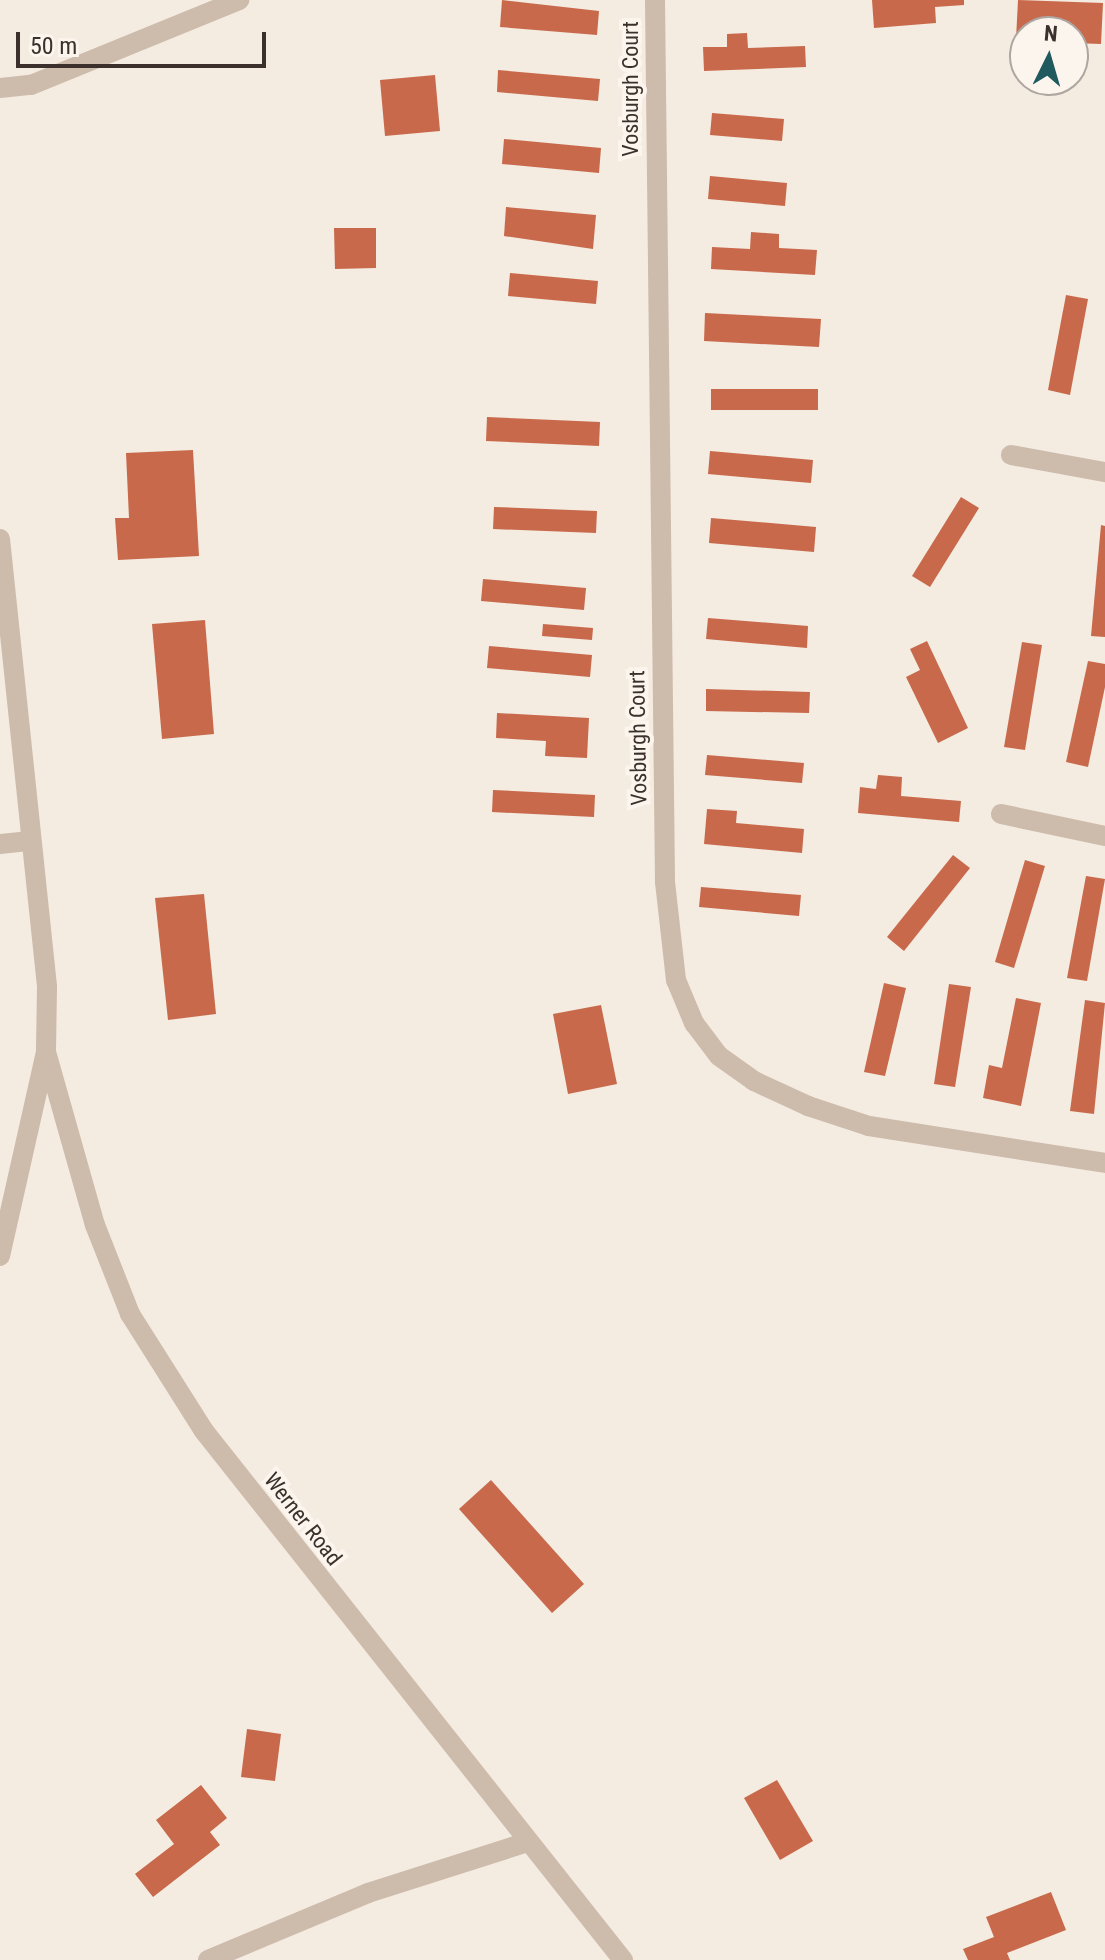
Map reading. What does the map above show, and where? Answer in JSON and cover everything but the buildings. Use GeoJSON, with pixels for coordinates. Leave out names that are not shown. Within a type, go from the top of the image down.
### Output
{"type":"FeatureCollection","features":[{"type":"Feature","properties":{"kind":"street"},"geometry":{"type":"LineString","coordinates":[[0,88],[31,85],[239,0]]}},
{"type":"Feature","properties":{"kind":"street","name":"Vosburgh Court"},"geometry":{"type":"LineString","coordinates":[[655,0],[665,882],[676,980],[694,1023],[719,1056],[754,1081],[808,1106],[869,1126],[1105,1163]]}},
{"type":"Feature","properties":{"kind":"street"},"geometry":{"type":"LineString","coordinates":[[1011,455],[1105,472]]}},
{"type":"Feature","properties":{"kind":"street"},"geometry":{"type":"LineString","coordinates":[[0,539],[47,987],[46,1052],[0,1256]]}},
{"type":"Feature","properties":{"kind":"street"},"geometry":{"type":"LineString","coordinates":[[1001,814],[1105,836]]}},
{"type":"Feature","properties":{"kind":"street"},"geometry":{"type":"LineString","coordinates":[[0,844],[30,841]]}},
{"type":"Feature","properties":{"kind":"street","name":"Werner Road"},"geometry":{"type":"LineString","coordinates":[[46,1052],[95,1225],[130,1314],[204,1431],[525,1843],[623,1960]]}},
{"type":"Feature","properties":{"kind":"street"},"geometry":{"type":"LineString","coordinates":[[208,1960],[368,1893],[525,1843]]}}]}
